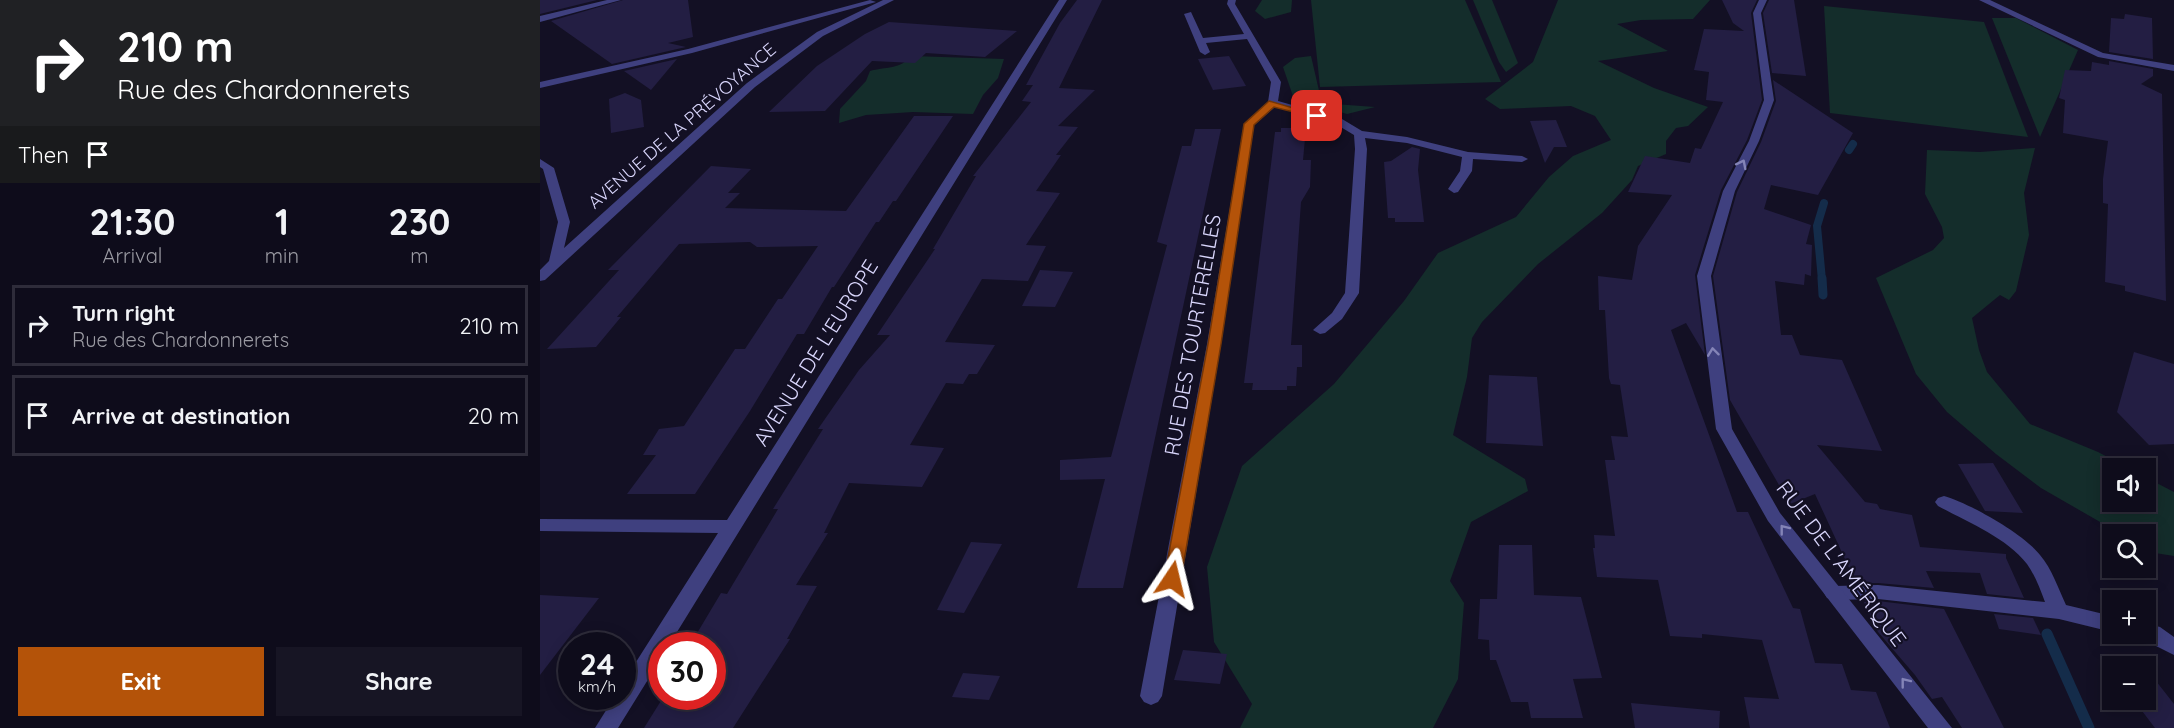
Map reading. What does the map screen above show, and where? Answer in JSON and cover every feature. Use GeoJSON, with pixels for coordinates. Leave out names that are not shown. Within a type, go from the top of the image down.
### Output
{"type":"FeatureCollection","features":[{"type":"Feature","properties":{"kind":"street"},"geometry":{"type":"LineString","coordinates":[[540,19],[617,0]]}},
{"type":"Feature","properties":{"kind":"street"},"geometry":{"type":"LineString","coordinates":[[540,85],[689,51],[881,0]]}},
{"type":"Feature","properties":{"kind":"street","name":"AVENUE DE LA PRÉVOYANCE"},"geometry":{"type":"LineString","coordinates":[[540,277],[555,260],[751,85],[820,34],[890,0]]}},
{"type":"Feature","properties":{"kind":"street","name":"AVENUE DE L'EUROPE"},"geometry":{"type":"LineString","coordinates":[[606,728],[1063,0]]}},
{"type":"Feature","properties":{"kind":"street"},"geometry":{"type":"LineString","coordinates":[[1232,0],[1231,4],[1248,36],[1276,82],[1273,103],[1338,121],[1359,134],[1407,140],[1468,155],[1522,159]]}},
{"type":"Feature","properties":{"kind":"street","name":"RUE DE L'AMÉRIQUE"},"geometry":{"type":"LineString","coordinates":[[1763,0],[1757,13],[1770,100],[1754,141],[1729,191],[1704,276],[1724,429],[1774,517],[1941,728]]}},
{"type":"Feature","properties":{"kind":"street"},"geometry":{"type":"LineString","coordinates":[[1983,0],[2101,55],[2174,68]]}},
{"type":"Feature","properties":{"kind":"street"},"geometry":{"type":"LineString","coordinates":[[1188,14],[1205,52]]}},
{"type":"Feature","properties":{"kind":"street"},"geometry":{"type":"LineString","coordinates":[[1200,41],[1248,36]]}},
{"type":"Feature","properties":{"kind":"street","name":"RUE DES TOURTERELLES"},"geometry":{"type":"LineString","coordinates":[[1151,696],[1214,344],[1249,124],[1273,103]]}},
{"type":"Feature","properties":{"kind":"street"},"geometry":{"type":"LineString","coordinates":[[1320,330],[1337,316],[1352,293],[1361,149],[1359,134]]}},
{"type":"Feature","properties":{"kind":"street"},"geometry":{"type":"LineString","coordinates":[[1454,189],[1466,171],[1468,155]]}},
{"type":"Feature","properties":{"kind":"street"},"geometry":{"type":"LineString","coordinates":[[540,162],[548,168],[564,222],[555,260]]}},
{"type":"Feature","properties":{"kind":"street"},"geometry":{"type":"LineString","coordinates":[[1944,502],[1996,529],[2029,554],[2042,572],[2059,611]]}},
{"type":"Feature","properties":{"kind":"street"},"geometry":{"type":"LineString","coordinates":[[540,525],[732,526]]}},
{"type":"Feature","properties":{"kind":"street"},"geometry":{"type":"LineString","coordinates":[[1834,593],[1878,592],[2059,611],[2102,622]]}},
{"type":"Feature","properties":{"kind":"street"},"geometry":{"type":"LineString","coordinates":[[2156,635],[2174,647]]}},
{"type":"Feature","properties":{"kind":"green space"},"geometry":{"type":"Polygon","coordinates":[[[1262,0],[1292,0],[1291,12],[1265,19],[1255,11],[1262,0]]]}},
{"type":"Feature","properties":{"kind":"green space"},"geometry":{"type":"Polygon","coordinates":[[[1311,0],[1465,0],[1501,82],[1320,87],[1311,0]]]}},
{"type":"Feature","properties":{"kind":"green space"},"geometry":{"type":"Polygon","coordinates":[[[1473,0],[1492,0],[1518,63],[1506,72],[1499,62],[1473,0]]]}},
{"type":"Feature","properties":{"kind":"green space"},"geometry":{"type":"Polygon","coordinates":[[[1558,0],[1710,0],[1693,19],[1641,20],[1617,24],[1668,51],[1598,61],[1654,88],[1708,107],[1688,126],[1676,128],[1666,141],[1666,154],[1638,166],[1632,180],[1602,213],[1538,264],[1482,322],[1472,338],[1467,377],[1453,435],[1525,479],[1528,491],[1471,522],[1450,581],[1464,603],[1458,679],[1433,728],[1240,728],[1252,704],[1214,642],[1207,567],[1242,466],[1334,384],[1404,301],[1438,253],[1516,217],[1549,177],[1573,156],[1611,140],[1595,116],[1571,106],[1500,109],[1485,99],[1533,62],[1558,0]]]}},
{"type":"Feature","properties":{"kind":"green space"},"geometry":{"type":"Polygon","coordinates":[[[1824,6],[1984,22],[2028,137],[1830,113],[1824,6]]]}},
{"type":"Feature","properties":{"kind":"green space"},"geometry":{"type":"Polygon","coordinates":[[[1992,18],[2016,18],[2078,50],[2040,137],[1992,18]]]}},
{"type":"Feature","properties":{"kind":"green space"},"geometry":{"type":"Polygon","coordinates":[[[911,56],[1004,59],[998,78],[983,95],[973,114],[913,112],[866,115],[839,123],[840,109],[866,81],[870,71],[898,65],[911,56]]]}},
{"type":"Feature","properties":{"kind":"green space"},"geometry":{"type":"Polygon","coordinates":[[[1311,56],[1320,95],[1334,104],[1375,107],[1347,114],[1294,99],[1283,67],[1295,58],[1311,56]]]}},
{"type":"Feature","properties":{"kind":"green space"},"geometry":{"type":"Polygon","coordinates":[[[2035,148],[2024,193],[2029,235],[2016,291],[2009,300],[2000,295],[1972,318],[1979,350],[1987,372],[2030,424],[2109,458],[2102,458],[2102,512],[2156,512],[2156,483],[2174,492],[2174,556],[2156,553],[2156,524],[2104,524],[2041,488],[1996,454],[1947,412],[1916,374],[1876,278],[1933,250],[1944,238],[1942,227],[1925,194],[1927,150],[1980,152],[2035,148]]]}},
{"type":"Feature","properties":{"kind":"building"},"geometry":{"type":"Polygon","coordinates":[[[540,0],[597,0],[540,14],[540,0]]]}},
{"type":"Feature","properties":{"kind":"building"},"geometry":{"type":"Polygon","coordinates":[[[623,0],[688,0],[693,37],[668,43],[686,47],[612,64],[551,21],[623,0]]]}},
{"type":"Feature","properties":{"kind":"building"},"geometry":{"type":"Polygon","coordinates":[[[1077,0],[1102,0],[1059,88],[1095,90],[1058,126],[1078,127],[1056,155],[1061,155],[1036,191],[1060,193],[1026,245],[1046,246],[1028,281],[982,279],[945,342],[995,345],[977,374],[969,374],[963,384],[946,383],[910,445],[944,448],[922,487],[849,483],[824,533],[828,533],[796,585],[817,586],[787,639],[790,639],[733,728],[644,728],[655,710],[726,710],[726,632],[698,632],[721,593],[727,594],[778,509],[773,509],[823,429],[818,429],[859,370],[890,335],[877,335],[935,249],[933,249],[976,176],[973,176],[1031,102],[1022,101],[1033,85],[1026,85],[1060,23],[1077,0]]]}},
{"type":"Feature","properties":{"kind":"building"},"geometry":{"type":"Polygon","coordinates":[[[1722,0],[1757,0],[1751,13],[1762,100],[1747,140],[1721,190],[1695,275],[1705,355],[1686,323],[1671,330],[1737,512],[1748,512],[1793,608],[1800,609],[1815,663],[1842,664],[1851,690],[1876,692],[1890,728],[1750,728],[1744,697],[1779,699],[1762,640],[1702,634],[1702,638],[1670,636],[1658,580],[1597,577],[1593,548],[1595,548],[1594,535],[1615,536],[1605,460],[1615,460],[1611,436],[1628,437],[1620,385],[1611,384],[1609,378],[1605,310],[1599,310],[1598,276],[1632,280],[1638,246],[1672,195],[1628,192],[1645,156],[1690,163],[1695,148],[1701,149],[1723,102],[1706,100],[1709,72],[1694,70],[1704,29],[1744,31],[1733,23],[1722,0]]]}},
{"type":"Feature","properties":{"kind":"building"},"geometry":{"type":"Polygon","coordinates":[[[1769,0],[1794,0],[1806,76],[1772,73],[1763,13],[1769,0]]]}},
{"type":"Feature","properties":{"kind":"building"},"geometry":{"type":"Polygon","coordinates":[[[2125,14],[2152,18],[2153,59],[2109,52],[2111,18],[2124,19],[2125,14]]]}},
{"type":"Feature","properties":{"kind":"building"},"geometry":{"type":"Polygon","coordinates":[[[889,22],[1017,31],[985,57],[926,53],[915,63],[872,61],[825,111],[769,112],[817,66],[865,34],[889,22]]]}},
{"type":"Feature","properties":{"kind":"building"},"geometry":{"type":"Polygon","coordinates":[[[1229,56],[1246,86],[1213,90],[1198,59],[1229,56]]]}},
{"type":"Feature","properties":{"kind":"building"},"geometry":{"type":"Polygon","coordinates":[[[677,59],[651,90],[624,71],[677,59]]]}},
{"type":"Feature","properties":{"kind":"building"},"geometry":{"type":"Polygon","coordinates":[[[2109,61],[2153,69],[2153,76],[2141,84],[2162,94],[2166,301],[2125,291],[2125,286],[2105,282],[2108,204],[2103,203],[2103,179],[2108,141],[2063,133],[2065,100],[2059,98],[2065,70],[2091,71],[2092,62],[2109,65],[2109,61]]]}},
{"type":"Feature","properties":{"kind":"building"},"geometry":{"type":"Polygon","coordinates":[[[1773,80],[1853,133],[1818,195],[1771,185],[1764,209],[1811,225],[1806,244],[1812,245],[1811,276],[1805,274],[1804,285],[1775,281],[1781,335],[1792,335],[1800,355],[1842,360],[1882,451],[1817,445],[1865,502],[1877,504],[1880,509],[1912,515],[1920,547],[2006,554],[2024,598],[1987,594],[1980,573],[1926,571],[1934,588],[1856,583],[1815,494],[1790,504],[1730,400],[1713,276],[1737,192],[1761,142],[1776,101],[1773,80]]]}},
{"type":"Feature","properties":{"kind":"building"},"geometry":{"type":"Polygon","coordinates":[[[625,93],[641,100],[644,127],[611,133],[609,99],[625,93]]]}},
{"type":"Feature","properties":{"kind":"building"},"geometry":{"type":"Polygon","coordinates":[[[914,116],[953,116],[896,201],[893,201],[879,222],[876,222],[832,287],[804,334],[797,334],[695,494],[627,494],[656,455],[643,455],[659,429],[684,426],[735,349],[745,349],[778,299],[782,299],[818,246],[757,247],[750,242],[679,244],[617,317],[621,317],[596,347],[547,349],[619,270],[608,270],[711,166],[751,169],[728,193],[740,193],[725,208],[846,211],[914,116]]]}},
{"type":"Feature","properties":{"kind":"building"},"geometry":{"type":"Polygon","coordinates":[[[1556,120],[1567,147],[1554,147],[1545,163],[1530,121],[1556,120]]]}},
{"type":"Feature","properties":{"kind":"building"},"geometry":{"type":"Polygon","coordinates":[[[1281,128],[1306,128],[1303,160],[1311,160],[1310,187],[1301,202],[1291,345],[1302,345],[1302,367],[1297,367],[1296,386],[1287,386],[1287,390],[1252,390],[1253,383],[1244,383],[1275,132],[1281,132],[1281,128]]]}},
{"type":"Feature","properties":{"kind":"building"},"geometry":{"type":"Polygon","coordinates":[[[1195,129],[1221,129],[1123,588],[1077,588],[1105,479],[1060,480],[1060,460],[1111,457],[1167,245],[1157,242],[1182,146],[1191,146],[1195,129]]]}},
{"type":"Feature","properties":{"kind":"building"},"geometry":{"type":"Polygon","coordinates":[[[1412,147],[1420,149],[1418,170],[1424,222],[1395,222],[1395,218],[1388,218],[1384,162],[1391,161],[1412,147]]]}},
{"type":"Feature","properties":{"kind":"building"},"geometry":{"type":"Polygon","coordinates":[[[1040,270],[1073,272],[1055,307],[1022,306],[1040,270]]]}},
{"type":"Feature","properties":{"kind":"building"},"geometry":{"type":"Polygon","coordinates":[[[2134,352],[2174,364],[2174,444],[2149,445],[2117,412],[2134,352]]]}},
{"type":"Feature","properties":{"kind":"building"},"geometry":{"type":"Polygon","coordinates":[[[1489,375],[1537,377],[1543,446],[1486,443],[1489,375]]]}},
{"type":"Feature","properties":{"kind":"building"},"geometry":{"type":"Polygon","coordinates":[[[1993,463],[2023,513],[1985,511],[1958,464],[1993,463]]]}},
{"type":"Feature","properties":{"kind":"building"},"geometry":{"type":"Polygon","coordinates":[[[971,542],[1002,544],[964,613],[937,610],[971,542]]]}},
{"type":"Feature","properties":{"kind":"building"},"geometry":{"type":"Polygon","coordinates":[[[1499,545],[1532,545],[1534,595],[1581,597],[1602,678],[1573,679],[1583,718],[1531,718],[1528,702],[1511,702],[1496,660],[1490,660],[1489,640],[1478,639],[1480,599],[1497,599],[1499,545]]]}},
{"type":"Feature","properties":{"kind":"building"},"geometry":{"type":"Polygon","coordinates":[[[540,595],[599,598],[573,632],[558,632],[558,652],[540,675],[540,595]]]}},
{"type":"Feature","properties":{"kind":"building"},"geometry":{"type":"Polygon","coordinates":[[[1878,601],[1944,609],[2004,728],[1962,728],[1942,697],[1932,699],[1915,675],[1878,632],[1864,602],[1878,601]]]}},
{"type":"Feature","properties":{"kind":"building"},"geometry":{"type":"Polygon","coordinates":[[[1994,614],[2033,618],[2041,635],[1999,629],[1994,614]]]}},
{"type":"Feature","properties":{"kind":"building"},"geometry":{"type":"Polygon","coordinates":[[[1183,650],[1227,654],[1220,684],[1174,680],[1183,650]]]}},
{"type":"Feature","properties":{"kind":"building"},"geometry":{"type":"Polygon","coordinates":[[[963,673],[1000,676],[989,700],[952,697],[963,673]]]}},
{"type":"Feature","properties":{"kind":"building"},"geometry":{"type":"Polygon","coordinates":[[[2156,681],[2174,704],[2174,728],[2155,728],[2141,710],[2156,710],[2156,681]]]}},
{"type":"Feature","properties":{"kind":"building"},"geometry":{"type":"Polygon","coordinates":[[[1631,703],[1720,711],[1719,728],[1635,728],[1631,703]]]}},
{"type":"Feature","properties":{"kind":"waterway"},"geometry":{"type":"LineString","coordinates":[[1849,150],[1853,144]]}},
{"type":"Feature","properties":{"kind":"waterway"},"geometry":{"type":"LineString","coordinates":[[1822,280],[1817,226],[1824,203]]}},
{"type":"Feature","properties":{"kind":"waterway"},"geometry":{"type":"LineString","coordinates":[[1822,278],[1823,295]]}},
{"type":"Feature","properties":{"kind":"waterway"},"geometry":{"type":"LineString","coordinates":[[2047,634],[2089,728]]}},
{"type":"Feature","properties":{"kind":"route"},"geometry":{"type":"LineString","coordinates":[[1172,579],[1214,344],[1249,124],[1273,103],[1317,116]]}}]}
